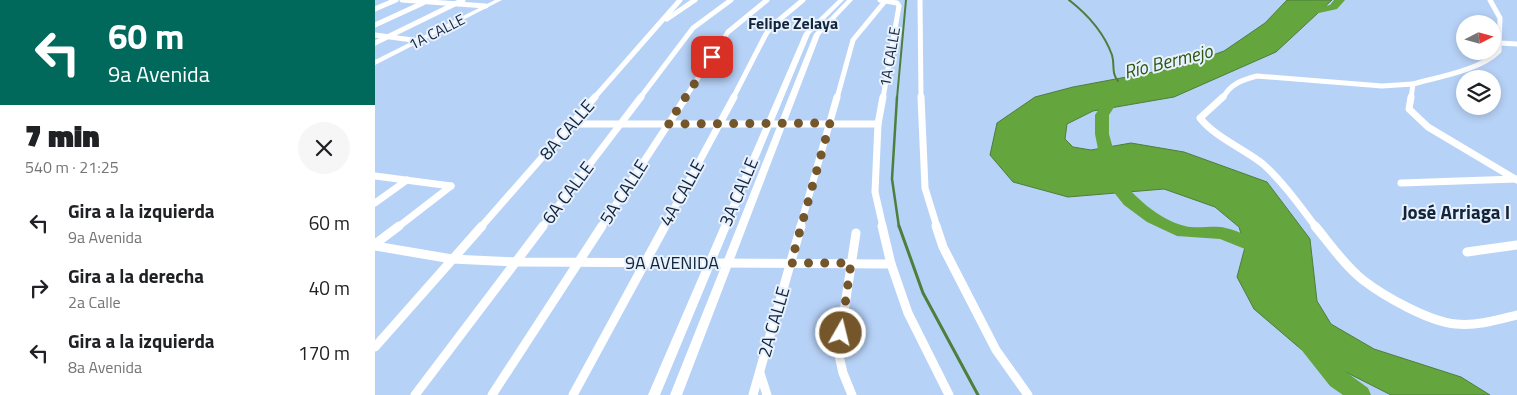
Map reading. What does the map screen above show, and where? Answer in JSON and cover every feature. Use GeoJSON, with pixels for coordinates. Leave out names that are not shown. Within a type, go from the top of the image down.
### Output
{"type":"FeatureCollection","features":[{"type":"Feature","properties":{"kind":"street"},"geometry":{"type":"LineString","coordinates":[[375,9],[396,0]]}},
{"type":"Feature","properties":{"kind":"street"},"geometry":{"type":"LineString","coordinates":[[402,0],[486,6]]}},
{"type":"Feature","properties":{"kind":"street"},"geometry":{"type":"LineString","coordinates":[[375,43],[463,0]]}},
{"type":"Feature","properties":{"kind":"street","name":"1A CALLE"},"geometry":{"type":"LineString","coordinates":[[375,63],[499,0]]}},
{"type":"Feature","properties":{"kind":"street","name":"8A CALLE"},"geometry":{"type":"LineString","coordinates":[[375,347],[573,124],[679,0]]}},
{"type":"Feature","properties":{"kind":"street"},"geometry":{"type":"LineString","coordinates":[[658,25],[695,0]]}},
{"type":"Feature","properties":{"kind":"street","name":"6A CALLE"},"geometry":{"type":"LineString","coordinates":[[415,395],[693,28],[731,0]]}},
{"type":"Feature","properties":{"kind":"street","name":"5A CALLE"},"geometry":{"type":"LineString","coordinates":[[493,395],[728,32],[767,0]]}},
{"type":"Feature","properties":{"kind":"street","name":"4A CALLE"},"geometry":{"type":"LineString","coordinates":[[573,395],[766,34],[773,25],[803,0]]}},
{"type":"Feature","properties":{"kind":"street","name":"3A CALLE"},"geometry":{"type":"LineString","coordinates":[[654,395],[807,33],[841,0]]}},
{"type":"Feature","properties":{"kind":"street","name":"3A CALLE"},"geometry":{"type":"LineString","coordinates":[[676,395],[817,34],[850,0]]}},
{"type":"Feature","properties":{"kind":"street"},"geometry":{"type":"LineString","coordinates":[[880,0],[886,0]]}},
{"type":"Feature","properties":{"kind":"street","name":"1A CALLE"},"geometry":{"type":"LineString","coordinates":[[878,124],[899,6],[897,3],[886,0]]}},
{"type":"Feature","properties":{"kind":"street","name":"2A CALLE"},"geometry":{"type":"LineString","coordinates":[[753,395],[853,40],[886,0]]}},
{"type":"Feature","properties":{"kind":"street"},"geometry":{"type":"LineString","coordinates":[[920,0],[922,134],[925,188],[943,247],[996,350],[1028,395]]}},
{"type":"Feature","properties":{"kind":"street"},"geometry":{"type":"LineString","coordinates":[[1490,0],[1500,15]]}},
{"type":"Feature","properties":{"kind":"street"},"geometry":{"type":"LineString","coordinates":[[375,25],[427,1]]}},
{"type":"Feature","properties":{"kind":"street"},"geometry":{"type":"LineString","coordinates":[[375,35],[420,40]]}},
{"type":"Feature","properties":{"kind":"street"},"geometry":{"type":"LineString","coordinates":[[1501,43],[1517,44]]}},
{"type":"Feature","properties":{"kind":"street"},"geometry":{"type":"LineString","coordinates":[[1488,60],[1413,84],[1382,86],[1257,76],[1241,80],[1227,90],[1222,100],[1201,118],[1207,127],[1249,152],[1265,166],[1344,261],[1363,280],[1387,295],[1430,318],[1456,324],[1483,323],[1517,314]]}},
{"type":"Feature","properties":{"kind":"street"},"geometry":{"type":"LineString","coordinates":[[1413,84],[1409,109],[1416,118],[1442,137],[1517,179]]}},
{"type":"Feature","properties":{"kind":"street"},"geometry":{"type":"LineString","coordinates":[[573,124],[878,124],[875,192],[891,264],[908,313],[949,395]]}},
{"type":"Feature","properties":{"kind":"street"},"geometry":{"type":"LineString","coordinates":[[375,176],[451,186],[375,245]]}},
{"type":"Feature","properties":{"kind":"street"},"geometry":{"type":"LineString","coordinates":[[1401,183],[1517,179]]}},
{"type":"Feature","properties":{"kind":"street"},"geometry":{"type":"LineString","coordinates":[[375,203],[407,180]]}},
{"type":"Feature","properties":{"kind":"street"},"geometry":{"type":"LineString","coordinates":[[852,395],[843,373],[838,351],[857,233]]}},
{"type":"Feature","properties":{"kind":"street","name":"9A AVENIDA"},"geometry":{"type":"LineString","coordinates":[[375,245],[452,259],[516,262],[891,264]]}},
{"type":"Feature","properties":{"kind":"street"},"geometry":{"type":"LineString","coordinates":[[1467,252],[1517,245]]}},
{"type":"Feature","properties":{"kind":"street"},"geometry":{"type":"LineString","coordinates":[[760,372],[767,395]]}},
{"type":"Feature","properties":{"kind":"shaded area"},"geometry":{"type":"Polygon","coordinates":[[[1287,0],[1332,0],[1276,52],[1174,97],[1093,111],[1067,124],[1065,139],[1073,147],[1091,150],[1131,143],[1184,152],[1267,182],[1310,239],[1317,301],[1331,324],[1374,349],[1461,377],[1490,395],[1391,395],[1302,350],[1254,309],[1237,277],[1245,247],[1239,227],[1215,207],[1164,189],[1068,197],[1013,182],[990,155],[997,123],[1035,97],[1073,87],[1180,67],[1224,51],[1265,23],[1287,0]]]}},
{"type":"Feature","properties":{"kind":"waterway"},"geometry":{"type":"LineString","coordinates":[[897,98],[906,0]]}},
{"type":"Feature","properties":{"kind":"waterway"},"geometry":{"type":"LineString","coordinates":[[1069,0],[1082,11],[1100,32],[1112,55],[1114,72],[1118,81]]}},
{"type":"Feature","properties":{"kind":"waterway","name":"Río Bermejo"},"geometry":{"type":"LineString","coordinates":[[1301,14],[1333,7],[1340,0]]}},
{"type":"Feature","properties":{"kind":"waterway","name":"Río Bermejo"},"geometry":{"type":"LineString","coordinates":[[1120,94],[1115,95],[1102,115],[1102,134],[1108,159],[1108,175],[1130,201],[1153,218],[1183,232],[1222,233],[1251,245],[1261,252]]}},
{"type":"Feature","properties":{"kind":"waterway"},"geometry":{"type":"LineString","coordinates":[[897,97],[892,179],[899,227]]}},
{"type":"Feature","properties":{"kind":"waterway"},"geometry":{"type":"LineString","coordinates":[[899,226],[923,293],[978,395]]}},
{"type":"Feature","properties":{"kind":"waterway","name":"Río Bermejo"},"geometry":{"type":"LineString","coordinates":[[1306,343],[1338,379],[1360,395]]}},
{"type":"Feature","properties":{"kind":"district","name":"Felipe Zelaya"},"geometry":{"type":"Point","coordinates":[793,23]}},
{"type":"Feature","properties":{"kind":"district","name":"José Arriaga I"},"geometry":{"type":"Point","coordinates":[1456,212]}},
{"type":"Feature","properties":{"kind":"route"},"geometry":{"type":"LineString","coordinates":[[712,57],[668,124],[830,123],[791,263],[851,263],[841,333]]}}]}
